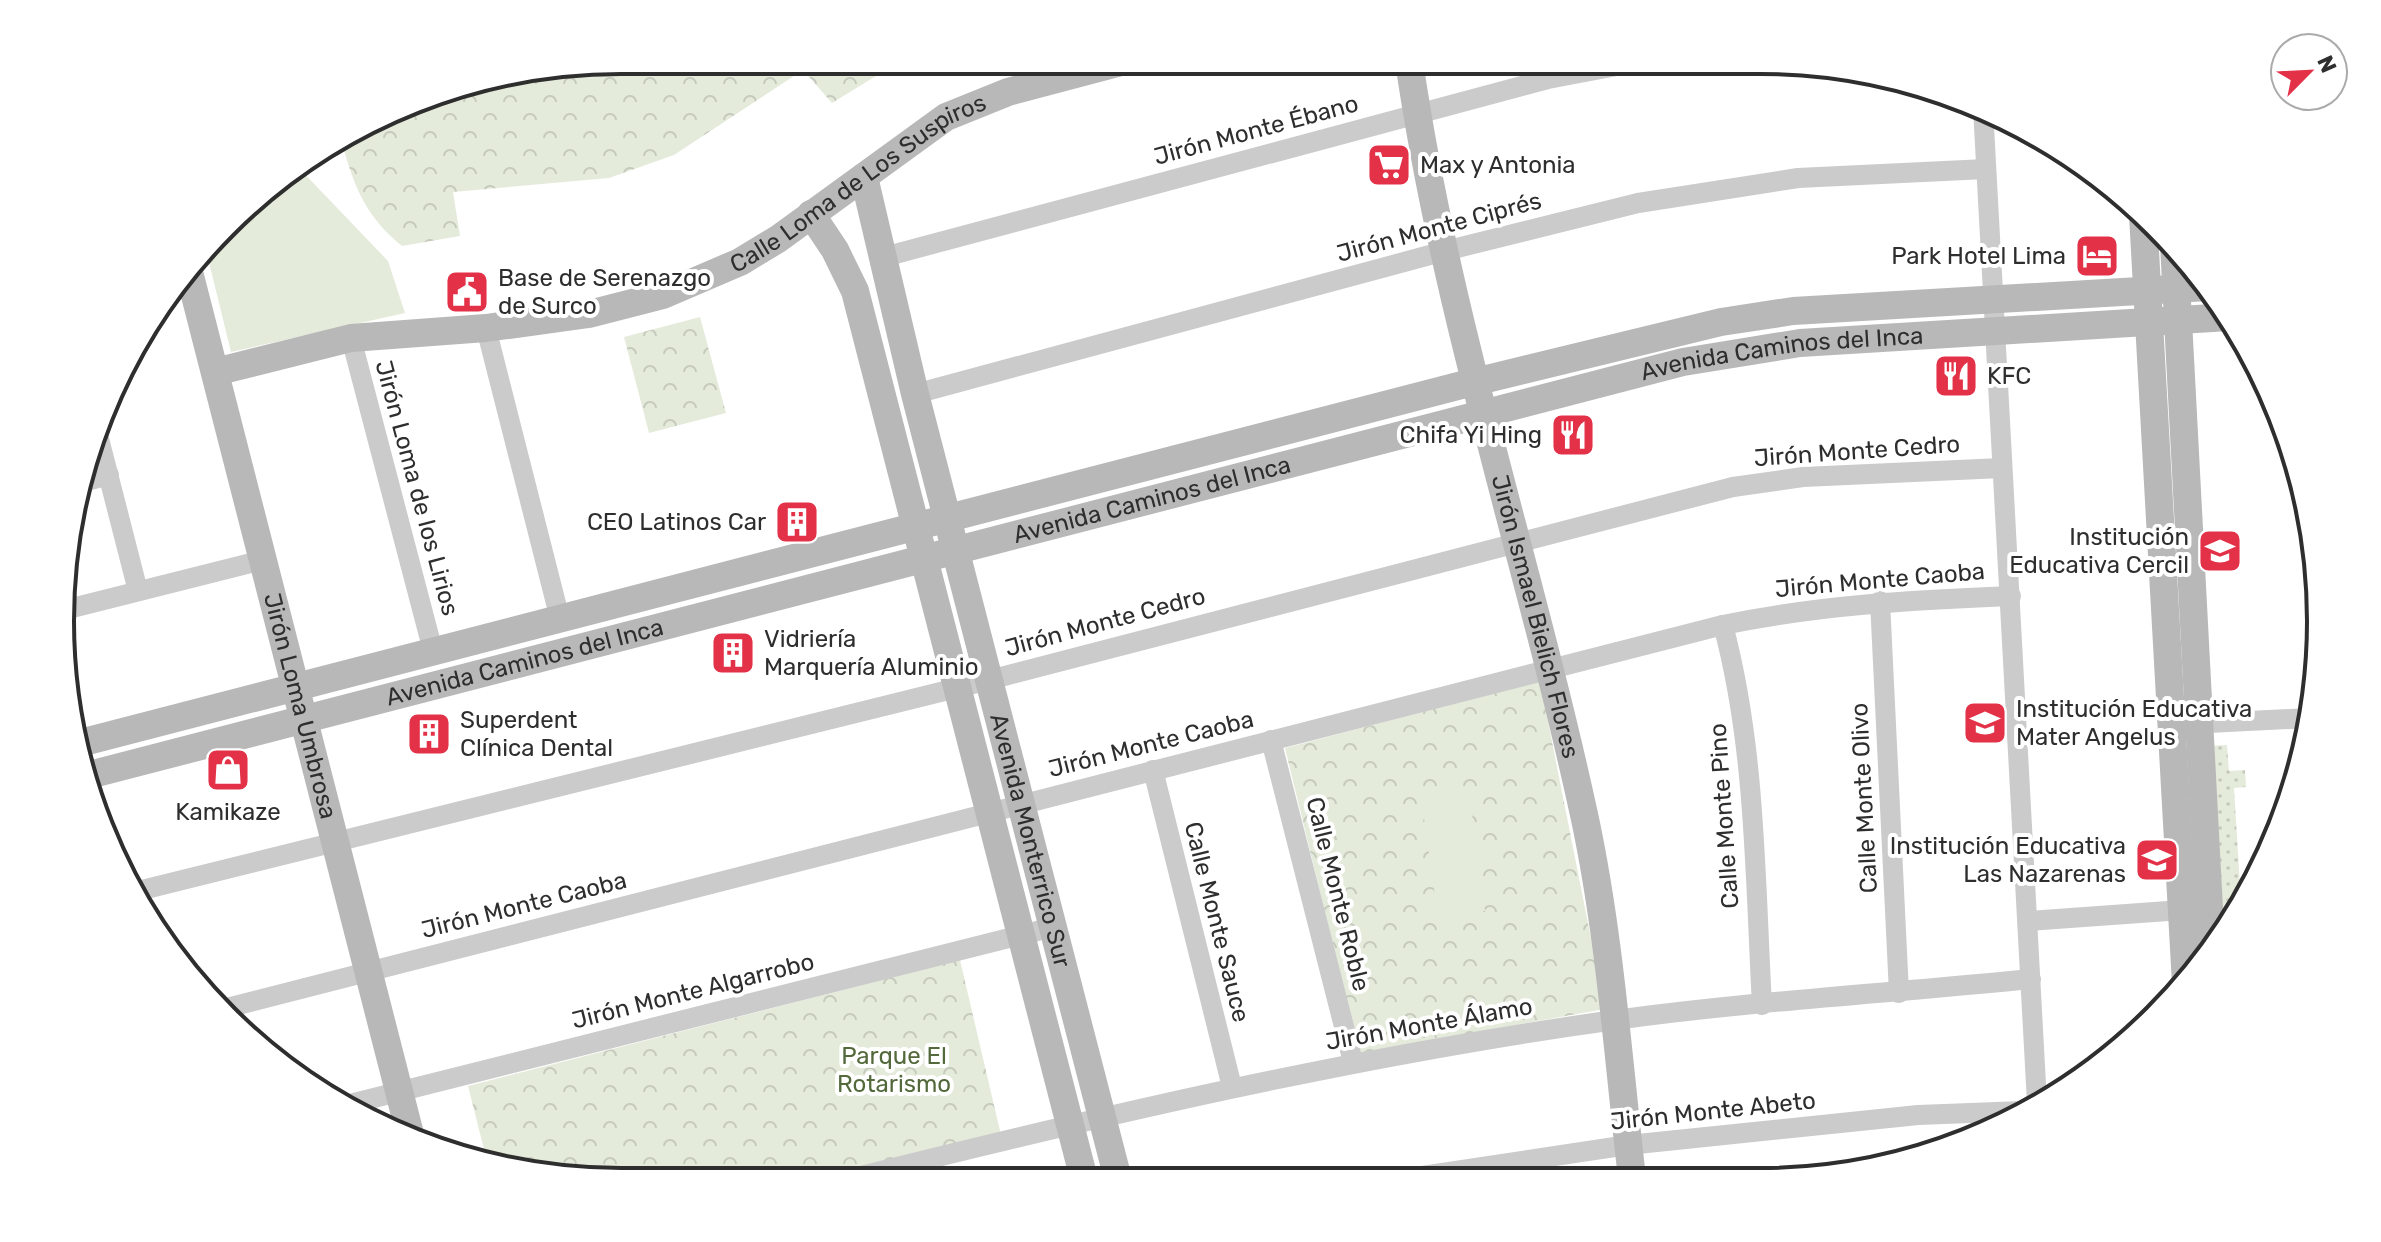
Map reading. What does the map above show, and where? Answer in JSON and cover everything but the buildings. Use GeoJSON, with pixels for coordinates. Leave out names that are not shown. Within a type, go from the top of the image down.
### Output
{"type":"FeatureCollection","features":[{"type":"Feature","properties":{"kind":"street","name":"Calle Loma de Los Suspiros"},"geometry":{"type":"LineString","coordinates":[[215,372],[351,338],[486,328],[589,314],[663,295],[740,262],[864,177],[914,137],[974,103],[1078,74]]}},
{"type":"Feature","properties":{"kind":"street","name":"Jirón Ismael Bielich Flores"},"geometry":{"type":"LineString","coordinates":[[1411,74],[1441,252],[1550,671],[1592,852],[1617,1020],[1631,1168]]}},
{"type":"Feature","properties":{"kind":"street","name":"Jirón Monte Ébano"},"geometry":{"type":"LineString","coordinates":[[884,257],[1417,114],[1535,74]]}},
{"type":"Feature","properties":{"kind":"street"},"geometry":{"type":"LineString","coordinates":[[1984,122],[2037,1093]]}},
{"type":"Feature","properties":{"kind":"street","name":"Jirón Monte Ciprés"},"geometry":{"type":"LineString","coordinates":[[915,394],[1441,252],[1638,203],[1714,188],[1798,178],[1986,169]]}},
{"type":"Feature","properties":{"kind":"street","name":"Avenida Monterrico Sur"},"geometry":{"type":"LineString","coordinates":[[864,177],[915,394],[1115,1168]]}},
{"type":"Feature","properties":{"kind":"street","name":"Avenida Monterrico Sur"},"geometry":{"type":"LineString","coordinates":[[811,214],[835,250],[855,291],[1081,1168]]}},
{"type":"Feature","properties":{"kind":"street"},"geometry":{"type":"LineString","coordinates":[[2144,231],[2149,321],[2186,724],[2209,933]]}},
{"type":"Feature","properties":{"kind":"street"},"geometry":{"type":"LineString","coordinates":[[2175,265],[2186,724],[2182,910],[2185,965]]}},
{"type":"Feature","properties":{"kind":"street","name":"Jirón Loma Umbrosa"},"geometry":{"type":"LineString","coordinates":[[192,282],[407,1124]]}},
{"type":"Feature","properties":{"kind":"street","name":"Avenida Caminos del Inca"},"geometry":{"type":"LineString","coordinates":[[88,741],[1475,382],[1721,322],[1793,311],[2194,288]]}},
{"type":"Feature","properties":{"kind":"street","name":"Avenida Caminos del Inca"},"geometry":{"type":"LineString","coordinates":[[96,773],[1483,412],[1738,351],[1800,343],[2215,318]]}},
{"type":"Feature","properties":{"kind":"street"},"geometry":{"type":"LineString","coordinates":[[486,328],[560,619]]}},
{"type":"Feature","properties":{"kind":"street","name":"Jirón Loma de los Lirios"},"geometry":{"type":"LineString","coordinates":[[351,338],[433,651]]}},
{"type":"Feature","properties":{"kind":"street"},"geometry":{"type":"LineString","coordinates":[[102,449],[138,591]]}},
{"type":"Feature","properties":{"kind":"street","name":"Jirón Monte Cedro"},"geometry":{"type":"LineString","coordinates":[[145,889],[989,680],[1733,487],[1803,477],[2002,468]]}},
{"type":"Feature","properties":{"kind":"street"},"geometry":{"type":"LineString","coordinates":[[93,479],[109,475]]}},
{"type":"Feature","properties":{"kind":"street"},"geometry":{"type":"LineString","coordinates":[[74,607],[263,560]]}},
{"type":"Feature","properties":{"kind":"street","name":"Jirón Monte Caoba"},"geometry":{"type":"LineString","coordinates":[[233,1007],[1723,625],[1793,610],[1880,601],[2011,596]]}},
{"type":"Feature","properties":{"kind":"street","name":"Calle Monte Olivo"},"geometry":{"type":"LineString","coordinates":[[1880,601],[1899,993]]}},
{"type":"Feature","properties":{"kind":"street","name":"Calle Monte Pino"},"geometry":{"type":"LineString","coordinates":[[1723,625],[1736,675],[1745,734],[1762,1005]]}},
{"type":"Feature","properties":{"kind":"street"},"geometry":{"type":"LineString","coordinates":[[2186,724],[2298,719]]}},
{"type":"Feature","properties":{"kind":"street","name":"Calle Monte Roble"},"geometry":{"type":"LineString","coordinates":[[1271,740],[1353,1062]]}},
{"type":"Feature","properties":{"kind":"street","name":"Calle Monte Sauce"},"geometry":{"type":"LineString","coordinates":[[1153,770],[1232,1087]]}},
{"type":"Feature","properties":{"kind":"street"},"geometry":{"type":"LineString","coordinates":[[2028,921],[2182,910]]}},
{"type":"Feature","properties":{"kind":"street","name":"Jirón Monte Algarrobo"},"geometry":{"type":"LineString","coordinates":[[360,1102],[1053,927]]}},
{"type":"Feature","properties":{"kind":"street","name":"Jirón Monte Álamo"},"geometry":{"type":"LineString","coordinates":[[893,1168],[1101,1116],[1353,1062],[1617,1020],[2031,979]]}},
{"type":"Feature","properties":{"kind":"street","name":"Jirón Monte Abeto"},"geometry":{"type":"LineString","coordinates":[[1475,1168],[1628,1145],[1918,1115],[2002,1112]]}},
{"type":"Feature","properties":{"kind":"green space"},"geometry":{"type":"Polygon","coordinates":[[[797,74],[674,155],[609,178],[453,192],[460,236],[402,246],[370,212],[351,174],[344,149],[347,147],[379,130],[445,103],[514,85],[585,75],[797,74]]]}},
{"type":"Feature","properties":{"kind":"green space"},"geometry":{"type":"Polygon","coordinates":[[[807,74],[879,74],[832,103],[807,74]]]}},
{"type":"Feature","properties":{"kind":"green space"},"geometry":{"type":"Polygon","coordinates":[[[305,175],[388,261],[405,313],[231,352],[209,261],[260,210],[305,175]]]}},
{"type":"Feature","properties":{"kind":"green space"},"geometry":{"type":"Polygon","coordinates":[[[700,317],[726,413],[649,433],[624,337],[700,317]]]}},
{"type":"Feature","properties":{"kind":"green space"},"geometry":{"type":"Polygon","coordinates":[[[1540,681],[1605,1009],[1359,1053],[1285,748],[1540,681]]]}},
{"type":"Feature","properties":{"kind":"green space"},"geometry":{"type":"Polygon","coordinates":[[[2227,745],[2229,771],[2245,770],[2246,787],[2234,788],[2240,883],[2220,917],[2209,746],[2227,745]]]}},
{"type":"Feature","properties":{"kind":"green space"},"geometry":{"type":"Polygon","coordinates":[[[1469,791],[1485,911],[1438,917],[1421,797],[1469,791]]]}},
{"type":"Feature","properties":{"kind":"green space","name":"Parque El Rotarismo"},"geometry":{"type":"Polygon","coordinates":[[[960,960],[1001,1135],[866,1168],[585,1167],[484,1150],[468,1086],[960,960]]]}},
{"type":"Feature","properties":{"kind":"place","name":"Max y Antonia"},"geometry":{"type":"Point","coordinates":[1389,165]}},
{"type":"Feature","properties":{"kind":"place","name":"Park Hotel Lima"},"geometry":{"type":"Point","coordinates":[2097,256]}},
{"type":"Feature","properties":{"kind":"place","name":"Base de Serenazgo de Surco"},"geometry":{"type":"Point","coordinates":[467,292]}},
{"type":"Feature","properties":{"kind":"place","name":"KFC"},"geometry":{"type":"Point","coordinates":[1956,376]}},
{"type":"Feature","properties":{"kind":"place","name":"Chifa Yi Hing"},"geometry":{"type":"Point","coordinates":[1573,435]}},
{"type":"Feature","properties":{"kind":"place","name":"CEO Latinos Car"},"geometry":{"type":"Point","coordinates":[797,522]}},
{"type":"Feature","properties":{"kind":"place","name":"Institución Educativa Cercil"},"geometry":{"type":"Point","coordinates":[2220,551]}},
{"type":"Feature","properties":{"kind":"place","name":"Vidriería Marquería Aluminio"},"geometry":{"type":"Point","coordinates":[733,653]}},
{"type":"Feature","properties":{"kind":"place","name":"Institución Educativa Mater Angelus"},"geometry":{"type":"Point","coordinates":[1985,723]}},
{"type":"Feature","properties":{"kind":"place","name":"Superdent Clínica Dental"},"geometry":{"type":"Point","coordinates":[429,734]}},
{"type":"Feature","properties":{"kind":"place","name":"Kamikaze"},"geometry":{"type":"Point","coordinates":[228,770]}},
{"type":"Feature","properties":{"kind":"place","name":"Institución Educativa Las Nazarenas"},"geometry":{"type":"Point","coordinates":[2157,860]}}]}
